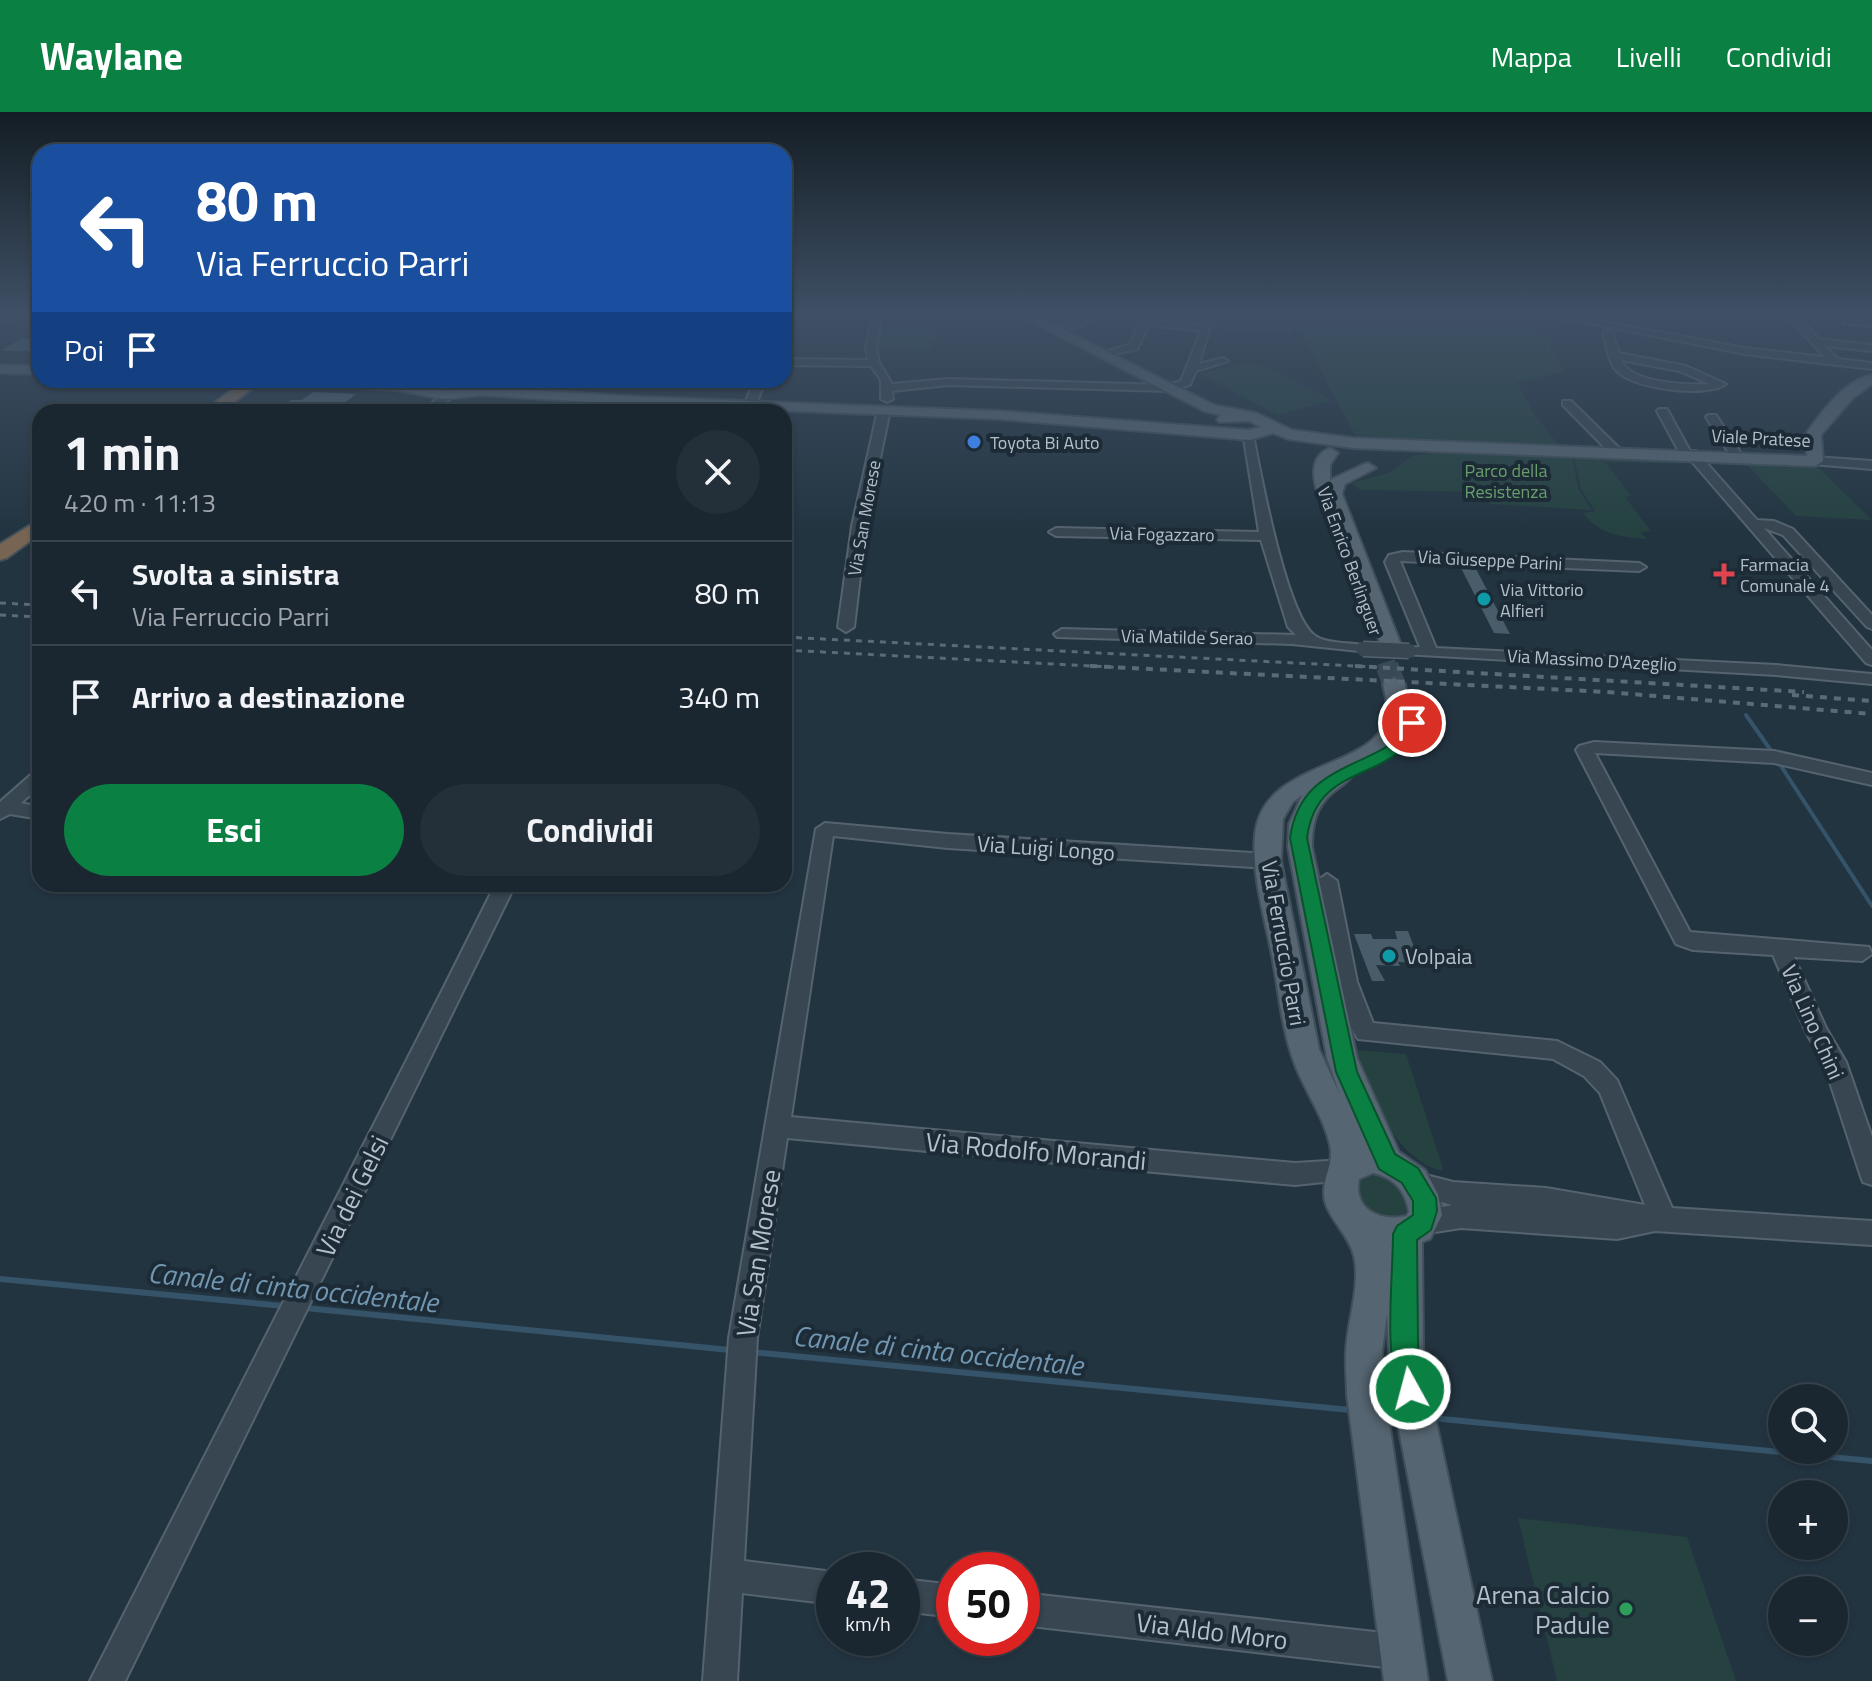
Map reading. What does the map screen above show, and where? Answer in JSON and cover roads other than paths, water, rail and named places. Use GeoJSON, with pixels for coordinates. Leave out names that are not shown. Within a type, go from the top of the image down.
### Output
{"type":"FeatureCollection","features":[{"type":"Feature","properties":{"kind":"highway"},"geometry":{"type":"LineString","coordinates":[[207,404],[233,388]]}},
{"type":"Feature","properties":{"kind":"highway"},"geometry":{"type":"LineString","coordinates":[[220,404],[237,388]]}},
{"type":"Feature","properties":{"kind":"highway"},"geometry":{"type":"LineString","coordinates":[[0,554],[32,531]]}},
{"type":"Feature","properties":{"kind":"highway"},"geometry":{"type":"LineString","coordinates":[[0,570],[32,547]]}},
{"type":"Feature","properties":{"kind":"main road"},"geometry":{"type":"LineString","coordinates":[[1165,386],[1228,419]]}},
{"type":"Feature","properties":{"kind":"main road"},"geometry":{"type":"LineString","coordinates":[[1815,461],[1812,443],[1861,386]]}},
{"type":"Feature","properties":{"kind":"main road"},"geometry":{"type":"LineString","coordinates":[[456,388],[731,404]]}},
{"type":"Feature","properties":{"kind":"main road"},"geometry":{"type":"LineString","coordinates":[[792,407],[1277,436],[1314,441],[1345,465],[1380,465]]}},
{"type":"Feature","properties":{"kind":"main road"},"geometry":{"type":"LineString","coordinates":[[1195,429],[1228,419]]}},
{"type":"Feature","properties":{"kind":"main road"},"geometry":{"type":"LineString","coordinates":[[1228,419],[1225,428],[1246,434],[1269,429],[1266,421]]}},
{"type":"Feature","properties":{"kind":"main road","name":"Viale Pratese"},"geometry":{"type":"LineString","coordinates":[[1228,419],[1266,421],[1288,434],[1354,443],[1736,455],[1815,461]]}},
{"type":"Feature","properties":{"kind":"main road","name":"Via Enrico Berlinguer"},"geometry":{"type":"LineString","coordinates":[[1277,436],[1295,442],[1308,451],[1391,659]]}},
{"type":"Feature","properties":{"kind":"main road","name":"Viale Pratese"},"geometry":{"type":"LineString","coordinates":[[1330,452],[1337,445],[1354,443],[1382,451],[1388,457],[1380,465]]}},
{"type":"Feature","properties":{"kind":"main road","name":"Viale Pratese"},"geometry":{"type":"LineString","coordinates":[[1380,465],[1412,451],[1456,448]]}},
{"type":"Feature","properties":{"kind":"main road","name":"Via Enrico Berlinguer"},"geometry":{"type":"LineString","coordinates":[[1320,478],[1324,459],[1330,452]]}},
{"type":"Feature","properties":{"kind":"main road","name":"Via Enrico Berlinguer"},"geometry":{"type":"LineString","coordinates":[[1380,465],[1344,477],[1336,484],[1334,494],[1391,659]]}},
{"type":"Feature","properties":{"kind":"main road","name":"Via Ferruccio Parri"},"geometry":{"type":"LineString","coordinates":[[1391,659],[1399,699],[1399,718],[1389,738],[1371,752],[1305,780],[1286,795],[1270,823],[1269,867],[1304,1049],[1319,1086],[1342,1125],[1347,1168],[1339,1190],[1371,1255],[1374,1278],[1364,1352],[1366,1395],[1404,1667]]}},
{"type":"Feature","properties":{"kind":"main road","name":"Via Ferruccio Parri"},"geometry":{"type":"LineString","coordinates":[[1391,659],[1413,715],[1404,740],[1385,756],[1330,782],[1310,800],[1302,816],[1299,838],[1316,876],[1342,1058],[1387,1162],[1399,1167],[1418,1185]]}},
{"type":"Feature","properties":{"kind":"main road"},"geometry":{"type":"LineString","coordinates":[[1269,867],[1282,864],[1298,866],[1316,876]]}},
{"type":"Feature","properties":{"kind":"main road"},"geometry":{"type":"LineString","coordinates":[[1347,1168],[1360,1160],[1387,1162]]}},
{"type":"Feature","properties":{"kind":"main road"},"geometry":{"type":"LineString","coordinates":[[1418,1185],[1426,1211],[1414,1228],[1405,1345],[1422,1452],[1470,1681]]}},
{"type":"Feature","properties":{"kind":"main road"},"geometry":{"type":"LineString","coordinates":[[1354,1218],[1388,1236],[1414,1228]]}},
{"type":"Feature","properties":{"kind":"street"},"geometry":{"type":"LineString","coordinates":[[887,388],[905,386]]}},
{"type":"Feature","properties":{"kind":"street"},"geometry":{"type":"LineString","coordinates":[[1103,386],[1174,386]]}},
{"type":"Feature","properties":{"kind":"street"},"geometry":{"type":"LineString","coordinates":[[1692,386],[1717,386]]}},
{"type":"Feature","properties":{"kind":"street"},"geometry":{"type":"LineString","coordinates":[[433,404],[446,388]]}},
{"type":"Feature","properties":{"kind":"street","name":"Via San Morese"},"geometry":{"type":"LineString","coordinates":[[846,627],[859,526],[886,410],[887,388]]}},
{"type":"Feature","properties":{"kind":"street"},"geometry":{"type":"LineString","coordinates":[[1567,403],[1617,453]]}},
{"type":"Feature","properties":{"kind":"street"},"geometry":{"type":"LineString","coordinates":[[1663,411],[1689,454],[1872,660]]}},
{"type":"Feature","properties":{"kind":"street"},"geometry":{"type":"LineString","coordinates":[[1712,417],[1736,455]]}},
{"type":"Feature","properties":{"kind":"street"},"geometry":{"type":"LineString","coordinates":[[1246,434],[1267,536],[1296,627],[1312,641]]}},
{"type":"Feature","properties":{"kind":"street","name":"Viale Pratese"},"geometry":{"type":"LineString","coordinates":[[1815,461],[1869,467]]}},
{"type":"Feature","properties":{"kind":"street"},"geometry":{"type":"LineString","coordinates":[[1753,524],[1769,524],[1788,532],[1872,627]]}},
{"type":"Feature","properties":{"kind":"street","name":"Via Fogazzaro"},"geometry":{"type":"LineString","coordinates":[[1056,532],[1267,536]]}},
{"type":"Feature","properties":{"kind":"street","name":"Via Giuseppe Parini"},"geometry":{"type":"LineString","coordinates":[[1430,652],[1392,562],[1394,558],[1639,567]]}},
{"type":"Feature","properties":{"kind":"street"},"geometry":{"type":"LineString","coordinates":[[1848,631],[1872,627]]}},
{"type":"Feature","properties":{"kind":"street","name":"Via Matilde Serao"},"geometry":{"type":"LineString","coordinates":[[1062,634],[1312,641]]}},
{"type":"Feature","properties":{"kind":"street","name":"Via Massimo D'Azeglio"},"geometry":{"type":"LineString","coordinates":[[1312,641],[1391,659],[1430,652],[1776,670],[1872,679]]}},
{"type":"Feature","properties":{"kind":"street"},"geometry":{"type":"LineString","coordinates":[[1780,948],[1693,942],[1680,936],[1585,750],[1594,747],[1758,756],[1792,760],[1871,779]]}},
{"type":"Feature","properties":{"kind":"street"},"geometry":{"type":"LineString","coordinates":[[3,810],[32,783]]}},
{"type":"Feature","properties":{"kind":"street"},"geometry":{"type":"LineString","coordinates":[[3,810],[32,812]]}},
{"type":"Feature","properties":{"kind":"street","name":"Via San Morese"},"geometry":{"type":"LineString","coordinates":[[720,1681],[743,1338],[825,829]]}},
{"type":"Feature","properties":{"kind":"street","name":"Via Luigi Longo"},"geometry":{"type":"LineString","coordinates":[[825,829],[1269,867]]}},
{"type":"Feature","properties":{"kind":"street"},"geometry":{"type":"LineString","coordinates":[[1316,876],[1359,1025],[1366,1032],[1557,1050],[1579,1061],[1609,1087],[1664,1220]]}},
{"type":"Feature","properties":{"kind":"street","name":"Via dei Gelsi"},"geometry":{"type":"LineString","coordinates":[[107,1681],[280,1342],[502,892]]}},
{"type":"Feature","properties":{"kind":"street","name":"Via Lino Chini"},"geometry":{"type":"LineString","coordinates":[[1862,953],[1780,948],[1817,1032],[1835,1062],[1872,1174]]}},
{"type":"Feature","properties":{"kind":"street","name":"Via Rodolfo Morandi"},"geometry":{"type":"LineString","coordinates":[[778,1127],[1295,1174],[1347,1168]]}},
{"type":"Feature","properties":{"kind":"street","name":"Via Rodolfo Morandi"},"geometry":{"type":"LineString","coordinates":[[1295,1174],[1314,1184],[1354,1218]]}},
{"type":"Feature","properties":{"kind":"street"},"geometry":{"type":"LineString","coordinates":[[1418,1185],[1453,1194],[1546,1200],[1664,1220],[1872,1233]]}},
{"type":"Feature","properties":{"kind":"street"},"geometry":{"type":"LineString","coordinates":[[1414,1228],[1461,1216],[1617,1227],[1664,1220]]}},
{"type":"Feature","properties":{"kind":"street"},"geometry":{"type":"LineString","coordinates":[[727,1575],[816,1586]]}},
{"type":"Feature","properties":{"kind":"street","name":"Via Aldo Moro"},"geometry":{"type":"LineString","coordinates":[[1040,1612],[1404,1667]]}},
{"type":"Feature","properties":{"kind":"waterway"},"geometry":{"type":"LineString","coordinates":[[1746,715],[1772,752]]}},
{"type":"Feature","properties":{"kind":"waterway"},"geometry":{"type":"LineString","coordinates":[[1781,766],[1872,906]]}},
{"type":"Feature","properties":{"kind":"waterway","name":"Canale di cinta occidentale"},"geometry":{"type":"LineString","coordinates":[[0,1279],[284,1306]]}},
{"type":"Feature","properties":{"kind":"waterway","name":"Canale di cinta occidentale"},"geometry":{"type":"LineString","coordinates":[[305,1308],[730,1350]]}},
{"type":"Feature","properties":{"kind":"waterway","name":"Canale di cinta occidentale"},"geometry":{"type":"LineString","coordinates":[[751,1352],[1351,1410]]}},
{"type":"Feature","properties":{"kind":"waterway","name":"Canale di cinta occidentale"},"geometry":{"type":"LineString","coordinates":[[1432,1418],[1872,1461]]}},
{"type":"Feature","properties":{"kind":"tunnel"},"geometry":{"type":"LineString","coordinates":[[1386,662],[1388,668]]}},
{"type":"Feature","properties":{"kind":"tunnel"},"geometry":{"type":"LineString","coordinates":[[1387,666],[1394,684]]}},
{"type":"Feature","properties":{"kind":"railway"},"geometry":{"type":"LineString","coordinates":[[0,603],[32,605]]}},
{"type":"Feature","properties":{"kind":"railway"},"geometry":{"type":"LineString","coordinates":[[0,615],[32,617]]}},
{"type":"Feature","properties":{"kind":"railway"},"geometry":{"type":"LineString","coordinates":[[792,637],[1358,666]]}},
{"type":"Feature","properties":{"kind":"railway"},"geometry":{"type":"LineString","coordinates":[[792,650],[1130,668]]}},
{"type":"Feature","properties":{"kind":"railway"},"geometry":{"type":"LineString","coordinates":[[1090,666],[1607,692],[1872,714]]}},
{"type":"Feature","properties":{"kind":"railway"},"geometry":{"type":"LineString","coordinates":[[1358,666],[1394,668]]}},
{"type":"Feature","properties":{"kind":"railway"},"geometry":{"type":"LineString","coordinates":[[1358,666],[1804,692]]}},
{"type":"Feature","properties":{"kind":"railway"},"geometry":{"type":"LineString","coordinates":[[1792,695],[1872,701]]}},
{"type":"Feature","properties":{"kind":"place","name":"Toyota Bi Auto"},"geometry":{"type":"Point","coordinates":[974,442]}},
{"type":"Feature","properties":{"kind":"place","name":"Farmacia Comunale 4"},"geometry":{"type":"Point","coordinates":[1724,574]}},
{"type":"Feature","properties":{"kind":"place","name":"Via Vittorio Alfieri"},"geometry":{"type":"Point","coordinates":[1484,599]}},
{"type":"Feature","properties":{"kind":"place","name":"Volpaia"},"geometry":{"type":"Point","coordinates":[1389,956]}},
{"type":"Feature","properties":{"kind":"place","name":"Arena Calcio Padule"},"geometry":{"type":"Point","coordinates":[1626,1609]}},
{"type":"Feature","properties":{"kind":"park label","name":"Parco della Resistenza"},"geometry":{"type":"Point","coordinates":[1506,480]}}]}
